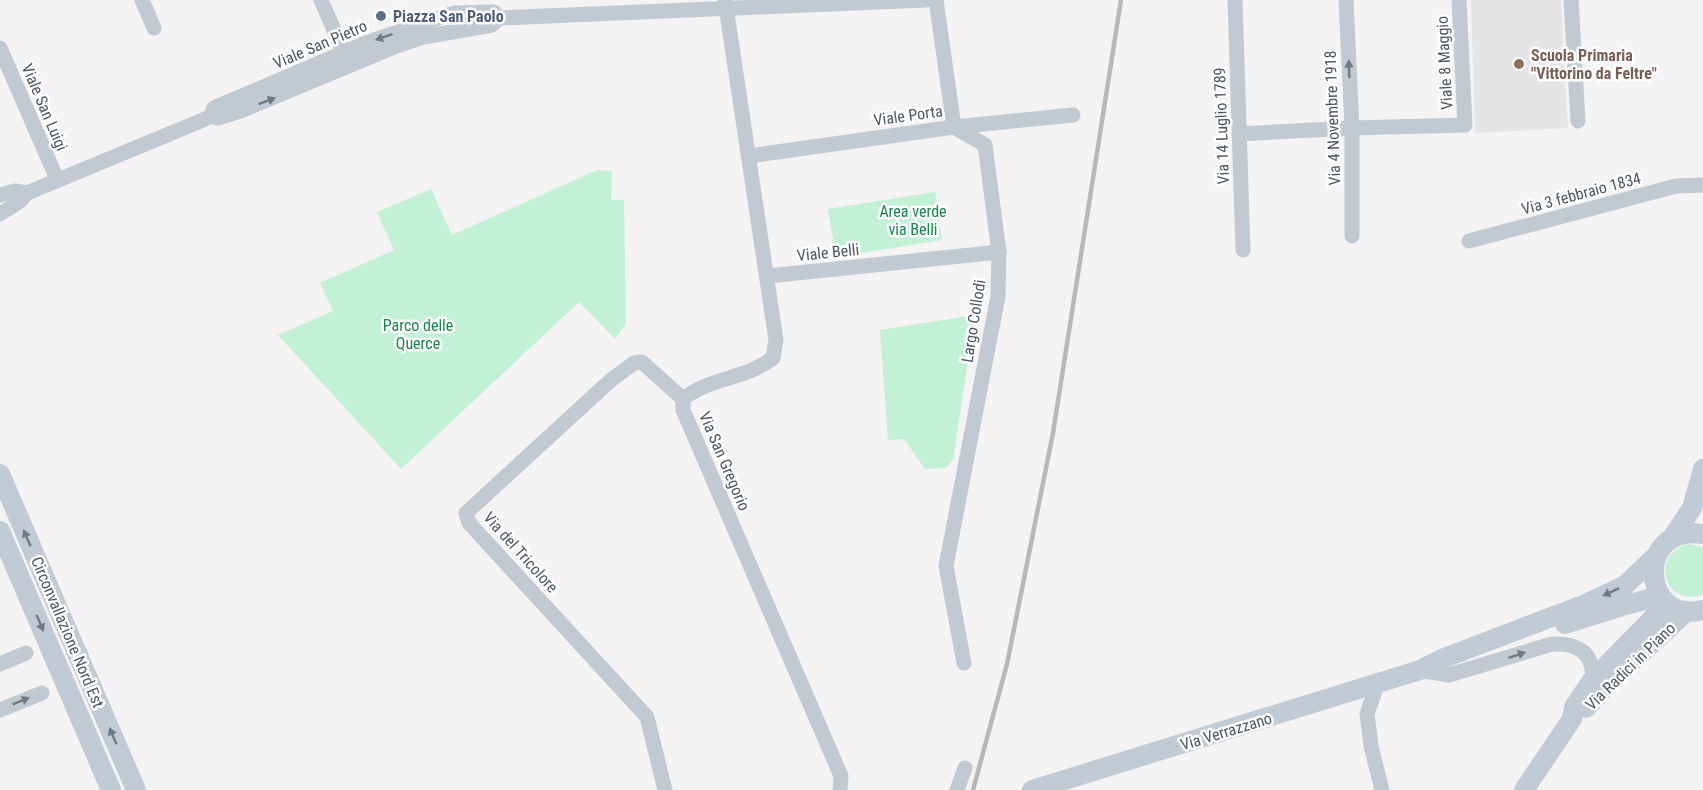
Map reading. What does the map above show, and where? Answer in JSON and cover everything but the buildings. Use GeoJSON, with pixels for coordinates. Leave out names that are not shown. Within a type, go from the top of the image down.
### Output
{"type":"FeatureCollection","features":[{"type":"Feature","properties":{"kind":"main road"},"geometry":{"type":"LineString","coordinates":[[1656,556],[1672,538],[1692,508],[1703,469]]}},
{"type":"Feature","properties":{"kind":"main road","name":"Circonvallazione Nord Est"},"geometry":{"type":"LineString","coordinates":[[0,474],[136,790]]}},
{"type":"Feature","properties":{"kind":"main road","name":"Circonvallazione Nord Est"},"geometry":{"type":"LineString","coordinates":[[0,531],[111,790]]}},
{"type":"Feature","properties":{"kind":"main road"},"geometry":{"type":"LineString","coordinates":[[1672,538],[1682,534],[1703,534]]}},
{"type":"Feature","properties":{"kind":"main road","name":"Via Radici in Piano"},"geometry":{"type":"LineString","coordinates":[[1656,556],[1653,564],[1653,581],[1662,598],[1674,607],[1698,611]]}},
{"type":"Feature","properties":{"kind":"main road","name":"Via Verrazzano"},"geometry":{"type":"LineString","coordinates":[[1032,790],[1420,670],[1444,658],[1583,605],[1624,586],[1656,556]]}},
{"type":"Feature","properties":{"kind":"main road","name":"Via Radici in Piano"},"geometry":{"type":"LineString","coordinates":[[1524,790],[1572,719],[1575,707],[1593,680],[1629,640],[1654,617],[1662,598]]}},
{"type":"Feature","properties":{"kind":"main road","name":"Via Verrazzano"},"geometry":{"type":"LineString","coordinates":[[1420,670],[1448,667],[1530,636],[1629,604],[1662,598]]}},
{"type":"Feature","properties":{"kind":"main road","name":"Via Radici in Piano"},"geometry":{"type":"LineString","coordinates":[[1572,719],[1581,713],[1608,684],[1698,611]]}},
{"type":"Feature","properties":{"kind":"street"},"geometry":{"type":"LineString","coordinates":[[142,0],[154,28]]}},
{"type":"Feature","properties":{"kind":"street"},"geometry":{"type":"LineString","coordinates":[[321,0],[344,53],[359,61]]}},
{"type":"Feature","properties":{"kind":"street"},"geometry":{"type":"LineString","coordinates":[[499,18],[726,4],[926,0]]}},
{"type":"Feature","properties":{"kind":"street"},"geometry":{"type":"LineString","coordinates":[[936,0],[954,127]]}},
{"type":"Feature","properties":{"kind":"street","name":"Via 14 Luglio 1789"},"geometry":{"type":"LineString","coordinates":[[1235,0],[1244,250]]}},
{"type":"Feature","properties":{"kind":"street","name":"Via 4 Novembre 1918"},"geometry":{"type":"LineString","coordinates":[[1346,0],[1352,128],[1352,236]]}},
{"type":"Feature","properties":{"kind":"street","name":"Viale 8 Maggio"},"geometry":{"type":"LineString","coordinates":[[1352,128],[1465,125],[1459,0]]}},
{"type":"Feature","properties":{"kind":"street"},"geometry":{"type":"LineString","coordinates":[[1571,0],[1578,121]]}},
{"type":"Feature","properties":{"kind":"street","name":"Via San Gregorio"},"geometry":{"type":"LineString","coordinates":[[726,4],[776,340],[773,358],[759,368],[692,392],[683,399],[683,410],[841,776],[840,790]]}},
{"type":"Feature","properties":{"kind":"street","name":"Viale San Pietro"},"geometry":{"type":"LineString","coordinates":[[27,192],[211,116],[218,118],[243,110],[359,61],[424,37],[492,25],[499,18],[494,12],[454,13],[368,42],[214,108],[211,116]]}},
{"type":"Feature","properties":{"kind":"street","name":"Viale San Luigi"},"geometry":{"type":"LineString","coordinates":[[0,48],[57,179]]}},
{"type":"Feature","properties":{"kind":"street"},"geometry":{"type":"LineString","coordinates":[[301,86],[306,78],[341,61],[344,53]]}},
{"type":"Feature","properties":{"kind":"street","name":"Viale Porta"},"geometry":{"type":"LineString","coordinates":[[749,156],[954,127],[1072,115]]}},
{"type":"Feature","properties":{"kind":"street","name":"Largo Collodi"},"geometry":{"type":"LineString","coordinates":[[954,127],[985,145],[999,252],[998,296],[946,566],[964,663]]}},
{"type":"Feature","properties":{"kind":"street"},"geometry":{"type":"LineString","coordinates":[[1239,134],[1352,128]]}},
{"type":"Feature","properties":{"kind":"street","name":"Via 3 febbraio 1834"},"geometry":{"type":"LineString","coordinates":[[1469,241],[1676,186],[1703,185]]}},
{"type":"Feature","properties":{"kind":"street"},"geometry":{"type":"LineString","coordinates":[[0,195],[15,191],[27,192]]}},
{"type":"Feature","properties":{"kind":"street"},"geometry":{"type":"LineString","coordinates":[[0,214],[19,202],[27,192]]}},
{"type":"Feature","properties":{"kind":"street","name":"Viale Belli"},"geometry":{"type":"LineString","coordinates":[[768,276],[999,252]]}},
{"type":"Feature","properties":{"kind":"street","name":"Via del Tricolore"},"geometry":{"type":"LineString","coordinates":[[665,790],[647,717],[469,523],[466,513],[611,381],[634,363],[642,362],[683,399]]}},
{"type":"Feature","properties":{"kind":"street","name":"Via Verrazzano"},"geometry":{"type":"LineString","coordinates":[[1420,670],[1449,675],[1552,644],[1570,643],[1581,649],[1589,658],[1593,668],[1593,680]]}},
{"type":"Feature","properties":{"kind":"street"},"geometry":{"type":"LineString","coordinates":[[0,664],[26,653]]}},
{"type":"Feature","properties":{"kind":"street"},"geometry":{"type":"LineString","coordinates":[[1377,685],[1367,714],[1371,746],[1382,790]]}},
{"type":"Feature","properties":{"kind":"street"},"geometry":{"type":"LineString","coordinates":[[0,710],[42,693]]}},
{"type":"Feature","properties":{"kind":"street"},"geometry":{"type":"LineString","coordinates":[[957,790],[965,768]]}},
{"type":"Feature","properties":{"kind":"shaded area","name":"Scuola Primaria \"Vittorino da Feltre\""},"geometry":{"type":"Polygon","coordinates":[[[1471,0],[1561,0],[1568,128],[1475,133],[1471,0]]]}},
{"type":"Feature","properties":{"kind":"green space","name":"Parco delle Querce"},"geometry":{"type":"Polygon","coordinates":[[[597,170],[612,171],[611,200],[624,200],[626,323],[615,339],[579,302],[401,469],[278,335],[333,311],[320,283],[394,250],[377,212],[431,189],[452,235],[597,170]]]}},
{"type":"Feature","properties":{"kind":"green space","name":"Area verde via Belli"},"geometry":{"type":"Polygon","coordinates":[[[935,192],[942,240],[836,257],[828,209],[935,192]]]}},
{"type":"Feature","properties":{"kind":"green space"},"geometry":{"type":"Polygon","coordinates":[[[975,315],[953,460],[946,468],[925,469],[904,439],[888,440],[880,330],[975,315]]]}},
{"type":"Feature","properties":{"kind":"green space"},"geometry":{"type":"Polygon","coordinates":[[[1688,544],[1703,547],[1703,595],[1690,597],[1679,594],[1666,578],[1665,569],[1668,559],[1676,550],[1688,544]]]}},
{"type":"Feature","properties":{"kind":"railway"},"geometry":{"type":"LineString","coordinates":[[973,790],[1007,664],[1053,433],[1121,0]]}},
{"type":"Feature","properties":{"kind":"place","name":"Piazza San Paolo"},"geometry":{"type":"Point","coordinates":[381,16]}},
{"type":"Feature","properties":{"kind":"place","name":"Scuola Primaria \"Vittorino da Feltre\""},"geometry":{"type":"Point","coordinates":[1519,64]}}]}
